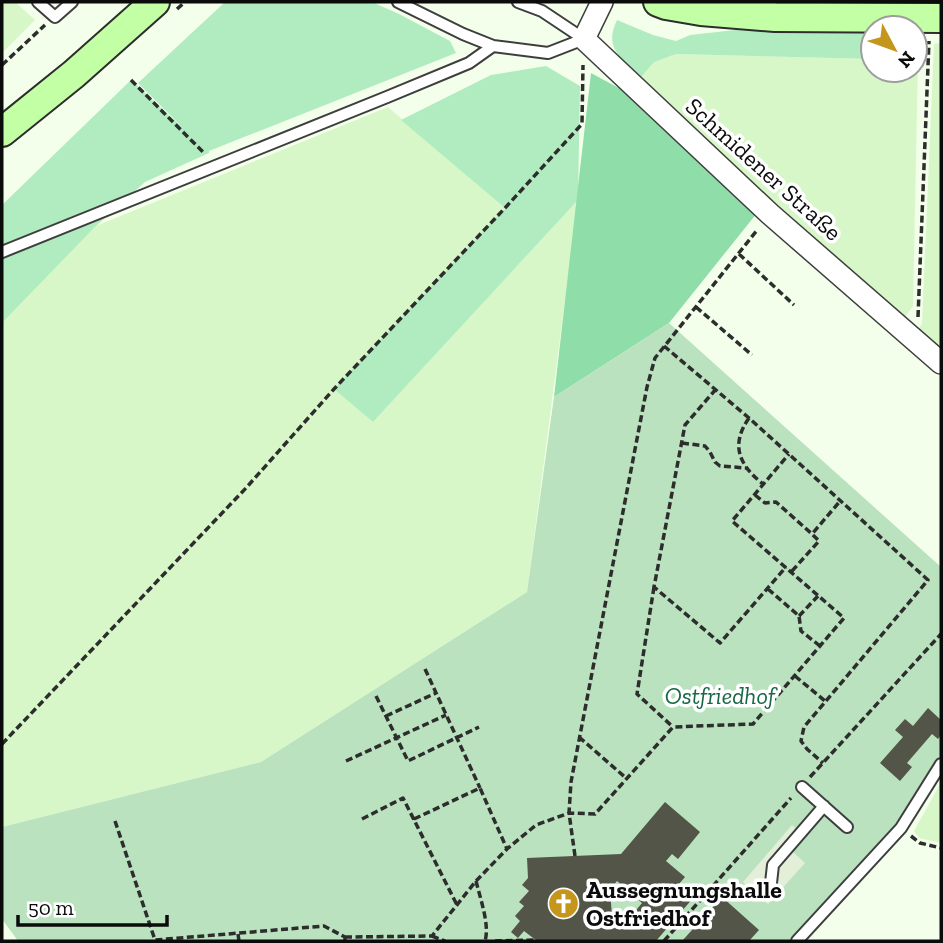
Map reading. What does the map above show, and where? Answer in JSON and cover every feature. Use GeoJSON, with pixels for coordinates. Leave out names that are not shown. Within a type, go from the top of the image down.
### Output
{"type":"FeatureCollection","features":[{"type":"Feature","properties":{"kind":"main road"},"geometry":{"type":"LineString","coordinates":[[2,132],[74,74],[155,2]]}},
{"type":"Feature","properties":{"kind":"main road"},"geometry":{"type":"LineString","coordinates":[[658,2],[701,11],[775,17],[936,18]]}},
{"type":"Feature","properties":{"kind":"street"},"geometry":{"type":"LineString","coordinates":[[584,39],[602,2]]}},
{"type":"Feature","properties":{"kind":"street","name":"Schmidener Straße"},"geometry":{"type":"LineString","coordinates":[[584,39],[770,214],[941,363]]}},
{"type":"Feature","properties":{"kind":"lane"},"geometry":{"type":"LineString","coordinates":[[38,2],[55,17],[72,2]]}},
{"type":"Feature","properties":{"kind":"lane"},"geometry":{"type":"LineString","coordinates":[[398,2],[493,46],[548,52],[584,39]]}},
{"type":"Feature","properties":{"kind":"lane"},"geometry":{"type":"LineString","coordinates":[[518,2],[542,11],[584,39]]}},
{"type":"Feature","properties":{"kind":"lane"},"geometry":{"type":"LineString","coordinates":[[2,252],[469,63],[493,46]]}},
{"type":"Feature","properties":{"kind":"lane"},"geometry":{"type":"LineString","coordinates":[[797,941],[901,828],[941,764]]}},
{"type":"Feature","properties":{"kind":"lane"},"geometry":{"type":"LineString","coordinates":[[802,787],[847,827]]}},
{"type":"Feature","properties":{"kind":"lane"},"geometry":{"type":"LineString","coordinates":[[771,883],[773,865],[824,806]]}},
{"type":"Feature","properties":{"kind":"path"},"geometry":{"type":"LineString","coordinates":[[2,65],[55,17]]}},
{"type":"Feature","properties":{"kind":"path"},"geometry":{"type":"LineString","coordinates":[[908,335],[918,321],[936,18]]}},
{"type":"Feature","properties":{"kind":"path"},"geometry":{"type":"LineString","coordinates":[[2,744],[247,488],[334,389],[582,124],[584,39]]}},
{"type":"Feature","properties":{"kind":"path"},"geometry":{"type":"LineString","coordinates":[[131,80],[216,165]]}},
{"type":"Feature","properties":{"kind":"path"},"geometry":{"type":"LineString","coordinates":[[575,856],[569,813],[571,782],[647,387],[655,358],[770,214]]}},
{"type":"Feature","properties":{"kind":"path"},"geometry":{"type":"LineString","coordinates":[[738,254],[793,305]]}},
{"type":"Feature","properties":{"kind":"path"},"geometry":{"type":"LineString","coordinates":[[696,307],[752,355]]}},
{"type":"Feature","properties":{"kind":"path"},"geometry":{"type":"LineString","coordinates":[[664,346],[749,418],[928,580],[804,727],[802,741],[823,763]]}},
{"type":"Feature","properties":{"kind":"path"},"geometry":{"type":"LineString","coordinates":[[716,389],[685,425],[637,694],[673,727],[753,724],[844,618],[732,522],[789,454]]}},
{"type":"Feature","properties":{"kind":"path"},"geometry":{"type":"LineString","coordinates":[[749,418],[739,436],[742,462],[763,485]]}},
{"type":"Feature","properties":{"kind":"path"},"geometry":{"type":"LineString","coordinates":[[681,443],[705,446],[720,466],[746,468]]}},
{"type":"Feature","properties":{"kind":"path"},"geometry":{"type":"LineString","coordinates":[[755,495],[765,503],[776,502],[819,541],[791,572]]}},
{"type":"Feature","properties":{"kind":"path"},"geometry":{"type":"LineString","coordinates":[[812,534],[841,500]]}},
{"type":"Feature","properties":{"kind":"path"},"geometry":{"type":"LineString","coordinates":[[654,587],[720,643],[786,568]]}},
{"type":"Feature","properties":{"kind":"path"},"geometry":{"type":"LineString","coordinates":[[768,589],[799,617],[801,631],[820,646]]}},
{"type":"Feature","properties":{"kind":"path"},"geometry":{"type":"LineString","coordinates":[[799,617],[818,596]]}},
{"type":"Feature","properties":{"kind":"path"},"geometry":{"type":"LineString","coordinates":[[425,669],[507,849]]}},
{"type":"Feature","properties":{"kind":"path"},"geometry":{"type":"LineString","coordinates":[[794,676],[825,702]]}},
{"type":"Feature","properties":{"kind":"path"},"geometry":{"type":"LineString","coordinates":[[386,716],[436,693]]}},
{"type":"Feature","properties":{"kind":"path"},"geometry":{"type":"LineString","coordinates":[[376,696],[408,761],[479,727]]}},
{"type":"Feature","properties":{"kind":"path"},"geometry":{"type":"LineString","coordinates":[[346,761],[446,715]]}},
{"type":"Feature","properties":{"kind":"path"},"geometry":{"type":"LineString","coordinates":[[432,936],[476,881],[507,849],[536,825],[569,813],[595,814],[673,727]]}},
{"type":"Feature","properties":{"kind":"path"},"geometry":{"type":"LineString","coordinates":[[579,737],[626,778]]}},
{"type":"Feature","properties":{"kind":"path"},"geometry":{"type":"LineString","coordinates":[[414,819],[480,788]]}},
{"type":"Feature","properties":{"kind":"path"},"geometry":{"type":"LineString","coordinates":[[362,819],[403,798],[457,905]]}},
{"type":"Feature","properties":{"kind":"path"},"geometry":{"type":"LineString","coordinates":[[115,821],[155,941]]}},
{"type":"Feature","properties":{"kind":"path"},"geometry":{"type":"LineString","coordinates":[[901,828],[920,843],[941,848]]}},
{"type":"Feature","properties":{"kind":"path"},"geometry":{"type":"LineString","coordinates":[[476,881],[487,928],[485,941]]}},
{"type":"Feature","properties":{"kind":"path"},"geometry":{"type":"LineString","coordinates":[[147,941],[324,926],[345,939],[432,936],[445,941]]}},
{"type":"Feature","properties":{"kind":"path"},"geometry":{"type":"LineString","coordinates":[[238,934],[239,941]]}},
{"type":"Feature","properties":{"kind":"path"},"geometry":{"type":"LineString","coordinates":[[495,941],[536,940]]}},
{"type":"Feature","properties":{"kind":"green space"},"geometry":{"type":"Polygon","coordinates":[[[2,2],[15,2],[35,20],[2,53],[2,2]]]}},
{"type":"Feature","properties":{"kind":"green space"},"geometry":{"type":"Polygon","coordinates":[[[225,2],[372,2],[450,41],[456,53],[209,151],[145,182],[96,226],[2,323],[2,205],[131,80],[183,128],[138,83],[225,2]]]}},
{"type":"Feature","properties":{"kind":"green space"},"geometry":{"type":"Polygon","coordinates":[[[617,20],[676,41],[690,35],[735,30],[859,31],[859,59],[676,54],[654,62],[641,77],[621,58],[613,46],[613,30],[617,20]]]}},
{"type":"Feature","properties":{"kind":"green space"},"geometry":{"type":"Polygon","coordinates":[[[941,43],[941,347],[919,329],[922,323],[934,44],[941,43]]]}},
{"type":"Feature","properties":{"kind":"green space"},"geometry":{"type":"Polygon","coordinates":[[[676,54],[859,59],[859,84],[918,84],[913,306],[905,317],[900,316],[775,206],[641,77],[653,62],[676,54]]]}},
{"type":"Feature","properties":{"kind":"green space"},"geometry":{"type":"Polygon","coordinates":[[[546,66],[580,86],[578,200],[373,422],[334,389],[505,208],[401,120],[491,75],[546,66]]]}},
{"type":"Feature","properties":{"kind":"green space"},"geometry":{"type":"Polygon","coordinates":[[[591,73],[639,99],[757,213],[669,323],[554,397],[591,73]]]}},
{"type":"Feature","properties":{"kind":"green space"},"geometry":{"type":"Polygon","coordinates":[[[388,107],[505,208],[335,389],[373,422],[578,200],[527,592],[261,762],[2,827],[2,323],[96,226],[388,107]]]}},
{"type":"Feature","properties":{"kind":"green space","name":"Ostfriedhof"},"geometry":{"type":"Polygon","coordinates":[[[669,323],[941,567],[941,754],[889,838],[791,941],[18,941],[2,919],[2,827],[261,762],[527,592],[554,397],[669,323]]]}},
{"type":"Feature","properties":{"kind":"green space"},"geometry":{"type":"Polygon","coordinates":[[[941,782],[941,843],[919,838],[914,831],[941,782]]]}},
{"type":"Feature","properties":{"kind":"shaded area"},"geometry":{"type":"Polygon","coordinates":[[[792,825],[805,837],[793,852],[805,863],[768,904],[743,882],[792,825]]]}},
{"type":"Feature","properties":{"kind":"building"},"geometry":{"type":"Polygon","coordinates":[[[928,708],[941,720],[941,735],[938,739],[932,734],[907,763],[912,767],[900,781],[880,763],[903,737],[895,730],[905,719],[913,726],[928,708]]]}},
{"type":"Feature","properties":{"kind":"building","name":"Aussegnungshalle Ostfriedhof"},"geometry":{"type":"Polygon","coordinates":[[[665,802],[700,832],[678,859],[672,854],[666,861],[685,877],[679,884],[694,897],[656,941],[537,941],[524,931],[518,938],[511,932],[520,921],[515,916],[524,906],[519,902],[529,891],[522,885],[528,878],[527,858],[621,854],[665,802]],[[617,881],[610,890],[612,916],[632,915],[642,903],[617,881]]]}},
{"type":"Feature","properties":{"kind":"building"},"geometry":{"type":"Polygon","coordinates":[[[722,897],[759,930],[749,941],[682,941],[722,897]]]}},
{"type":"Feature","properties":{"kind":"place","name":"Aussegnungshalle Ostfriedhof"},"geometry":{"type":"Point","coordinates":[563,903]}}]}
